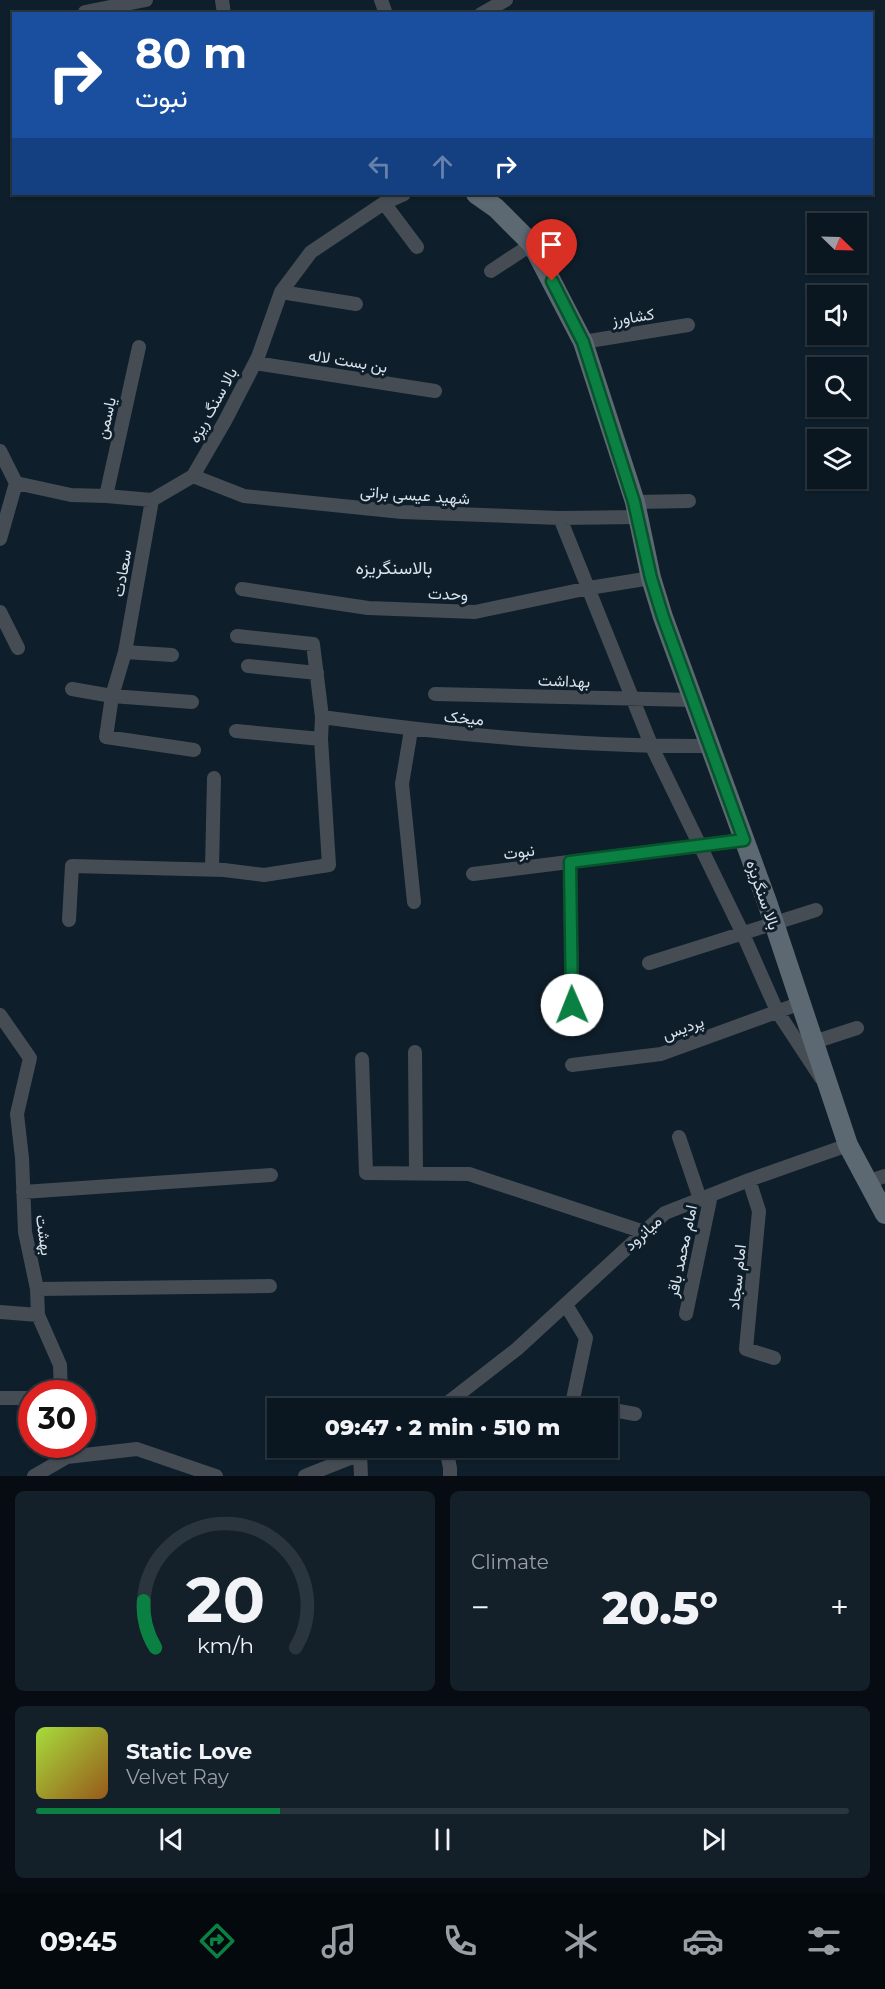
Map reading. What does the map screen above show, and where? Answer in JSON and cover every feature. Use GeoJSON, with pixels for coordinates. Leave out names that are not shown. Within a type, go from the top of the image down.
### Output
{"type":"FeatureCollection","features":[{"type":"Feature","properties":{"kind":"street"},"geometry":{"type":"LineString","coordinates":[[85,12],[146,0]]}},
{"type":"Feature","properties":{"kind":"street"},"geometry":{"type":"LineString","coordinates":[[485,12],[506,0]]}},
{"type":"Feature","properties":{"kind":"street","name":"بالا سنگ ریزه"},"geometry":{"type":"LineString","coordinates":[[152,500],[193,476],[255,363],[281,292],[311,252],[384,203],[402,195]]}},
{"type":"Feature","properties":{"kind":"street","name":"بالا سنگریزه"},"geometry":{"type":"LineString","coordinates":[[477,195],[496,208],[532,244],[583,342],[637,510],[651,578],[692,700],[774,924],[848,1145]]}},
{"type":"Feature","properties":{"kind":"street"},"geometry":{"type":"LineString","coordinates":[[384,203],[417,246]]}},
{"type":"Feature","properties":{"kind":"street"},"geometry":{"type":"LineString","coordinates":[[491,271],[532,244]]}},
{"type":"Feature","properties":{"kind":"street"},"geometry":{"type":"LineString","coordinates":[[281,292],[356,304]]}},
{"type":"Feature","properties":{"kind":"street","name":"کشاورز"},"geometry":{"type":"LineString","coordinates":[[583,342],[688,325]]}},
{"type":"Feature","properties":{"kind":"street","name":"یاسمن"},"geometry":{"type":"LineString","coordinates":[[106,496],[139,347]]}},
{"type":"Feature","properties":{"kind":"street","name":"بن بست لاله"},"geometry":{"type":"LineString","coordinates":[[255,363],[435,391]]}},
{"type":"Feature","properties":{"kind":"street"},"geometry":{"type":"LineString","coordinates":[[0,451],[16,483],[0,539]]}},
{"type":"Feature","properties":{"kind":"street","name":"شهید عیسی براتی"},"geometry":{"type":"LineString","coordinates":[[193,476],[244,496],[402,512],[560,518],[637,510],[689,501]]}},
{"type":"Feature","properties":{"kind":"street"},"geometry":{"type":"LineString","coordinates":[[16,483],[71,495],[152,500]]}},
{"type":"Feature","properties":{"kind":"street","name":"سعادت"},"geometry":{"type":"LineString","coordinates":[[152,500],[124,652],[112,696],[106,737],[194,750]]}},
{"type":"Feature","properties":{"kind":"street"},"geometry":{"type":"LineString","coordinates":[[560,518],[652,747],[701,845],[777,1011],[831,1094]]}},
{"type":"Feature","properties":{"kind":"street","name":"وحدت"},"geometry":{"type":"LineString","coordinates":[[242,589],[369,608],[475,612],[589,588],[651,578]]}},
{"type":"Feature","properties":{"kind":"street"},"geometry":{"type":"LineString","coordinates":[[0,612],[18,648]]}},
{"type":"Feature","properties":{"kind":"street"},"geometry":{"type":"LineString","coordinates":[[69,920],[72,866],[212,869],[264,875],[329,865],[321,739],[322,717],[313,644],[237,636]]}},
{"type":"Feature","properties":{"kind":"street"},"geometry":{"type":"LineString","coordinates":[[124,652],[171,655]]}},
{"type":"Feature","properties":{"kind":"street"},"geometry":{"type":"LineString","coordinates":[[248,666],[317,673]]}},
{"type":"Feature","properties":{"kind":"street"},"geometry":{"type":"LineString","coordinates":[[72,689],[112,696],[192,702]]}},
{"type":"Feature","properties":{"kind":"street","name":"بهداشت"},"geometry":{"type":"LineString","coordinates":[[435,694],[692,700]]}},
{"type":"Feature","properties":{"kind":"street","name":"میخک"},"geometry":{"type":"LineString","coordinates":[[322,717],[411,730],[535,741],[652,747],[710,746]]}},
{"type":"Feature","properties":{"kind":"street"},"geometry":{"type":"LineString","coordinates":[[411,730],[402,784],[414,902]]}},
{"type":"Feature","properties":{"kind":"street"},"geometry":{"type":"LineString","coordinates":[[236,731],[321,739]]}},
{"type":"Feature","properties":{"kind":"street"},"geometry":{"type":"LineString","coordinates":[[212,869],[214,778]]}},
{"type":"Feature","properties":{"kind":"street","name":"نبوت"},"geometry":{"type":"LineString","coordinates":[[473,874],[744,840]]}},
{"type":"Feature","properties":{"kind":"street"},"geometry":{"type":"LineString","coordinates":[[570,862],[572,1005]]}},
{"type":"Feature","properties":{"kind":"street"},"geometry":{"type":"LineString","coordinates":[[649,963],[816,910]]}},
{"type":"Feature","properties":{"kind":"street","name":"پردیس"},"geometry":{"type":"LineString","coordinates":[[572,1065],[661,1054],[801,1003]]}},
{"type":"Feature","properties":{"kind":"street","name":"بهشت"},"geometry":{"type":"LineString","coordinates":[[0,1015],[30,1058],[17,1114],[25,1232],[37,1289],[38,1315],[60,1365],[61,1380]]}},
{"type":"Feature","properties":{"kind":"street"},"geometry":{"type":"LineString","coordinates":[[814,1042],[857,1028]]}},
{"type":"Feature","properties":{"kind":"street"},"geometry":{"type":"LineString","coordinates":[[415,1052],[416,1173]]}},
{"type":"Feature","properties":{"kind":"street"},"geometry":{"type":"LineString","coordinates":[[362,1059],[366,1173],[469,1174],[644,1232]]}},
{"type":"Feature","properties":{"kind":"street"},"geometry":{"type":"LineString","coordinates":[[679,1137],[706,1197]]}},
{"type":"Feature","properties":{"kind":"street"},"geometry":{"type":"LineString","coordinates":[[848,1145],[876,1179],[885,1214]]}},
{"type":"Feature","properties":{"kind":"street","name":"میانرود"},"geometry":{"type":"LineString","coordinates":[[454,1398],[517,1349],[665,1213],[848,1145]]}},
{"type":"Feature","properties":{"kind":"street"},"geometry":{"type":"LineString","coordinates":[[23,1192],[271,1175]]}},
{"type":"Feature","properties":{"kind":"street","name":"امام سجاد"},"geometry":{"type":"LineString","coordinates":[[749,1180],[759,1211],[746,1349],[774,1358]]}},
{"type":"Feature","properties":{"kind":"street","name":"امام محمد باقر"},"geometry":{"type":"LineString","coordinates":[[686,1314],[706,1197]]}},
{"type":"Feature","properties":{"kind":"street"},"geometry":{"type":"LineString","coordinates":[[37,1289],[270,1286]]}},
{"type":"Feature","properties":{"kind":"street"},"geometry":{"type":"LineString","coordinates":[[566,1305],[586,1338],[573,1398]]}},
{"type":"Feature","properties":{"kind":"street"},"geometry":{"type":"LineString","coordinates":[[0,1312],[38,1315]]}},
{"type":"Feature","properties":{"kind":"street"},"geometry":{"type":"LineString","coordinates":[[0,1398],[18,1398]]}},
{"type":"Feature","properties":{"kind":"street"},"geometry":{"type":"LineString","coordinates":[[618,1411],[635,1414]]}},
{"type":"Feature","properties":{"kind":"street"},"geometry":{"type":"LineString","coordinates":[[96,1450],[137,1449],[216,1476]]}},
{"type":"Feature","properties":{"kind":"street"},"geometry":{"type":"LineString","coordinates":[[34,1476],[58,1458]]}},
{"type":"Feature","properties":{"kind":"street"},"geometry":{"type":"LineString","coordinates":[[305,1476],[352,1458]]}},
{"type":"Feature","properties":{"kind":"street"},"geometry":{"type":"LineString","coordinates":[[360,1458],[361,1476]]}},
{"type":"Feature","properties":{"kind":"street"},"geometry":{"type":"LineString","coordinates":[[448,1458],[450,1476],[459,1476]]}},
{"type":"Feature","properties":{"kind":"district","name":"بالاسنگریزه"},"geometry":{"type":"Point","coordinates":[394,568]}},
{"type":"Feature","properties":{"kind":"route"},"geometry":{"type":"LineString","coordinates":[[552,281],[583,342],[639,517],[651,578],[663,617],[744,840],[570,862],[572,1005]]}}]}
